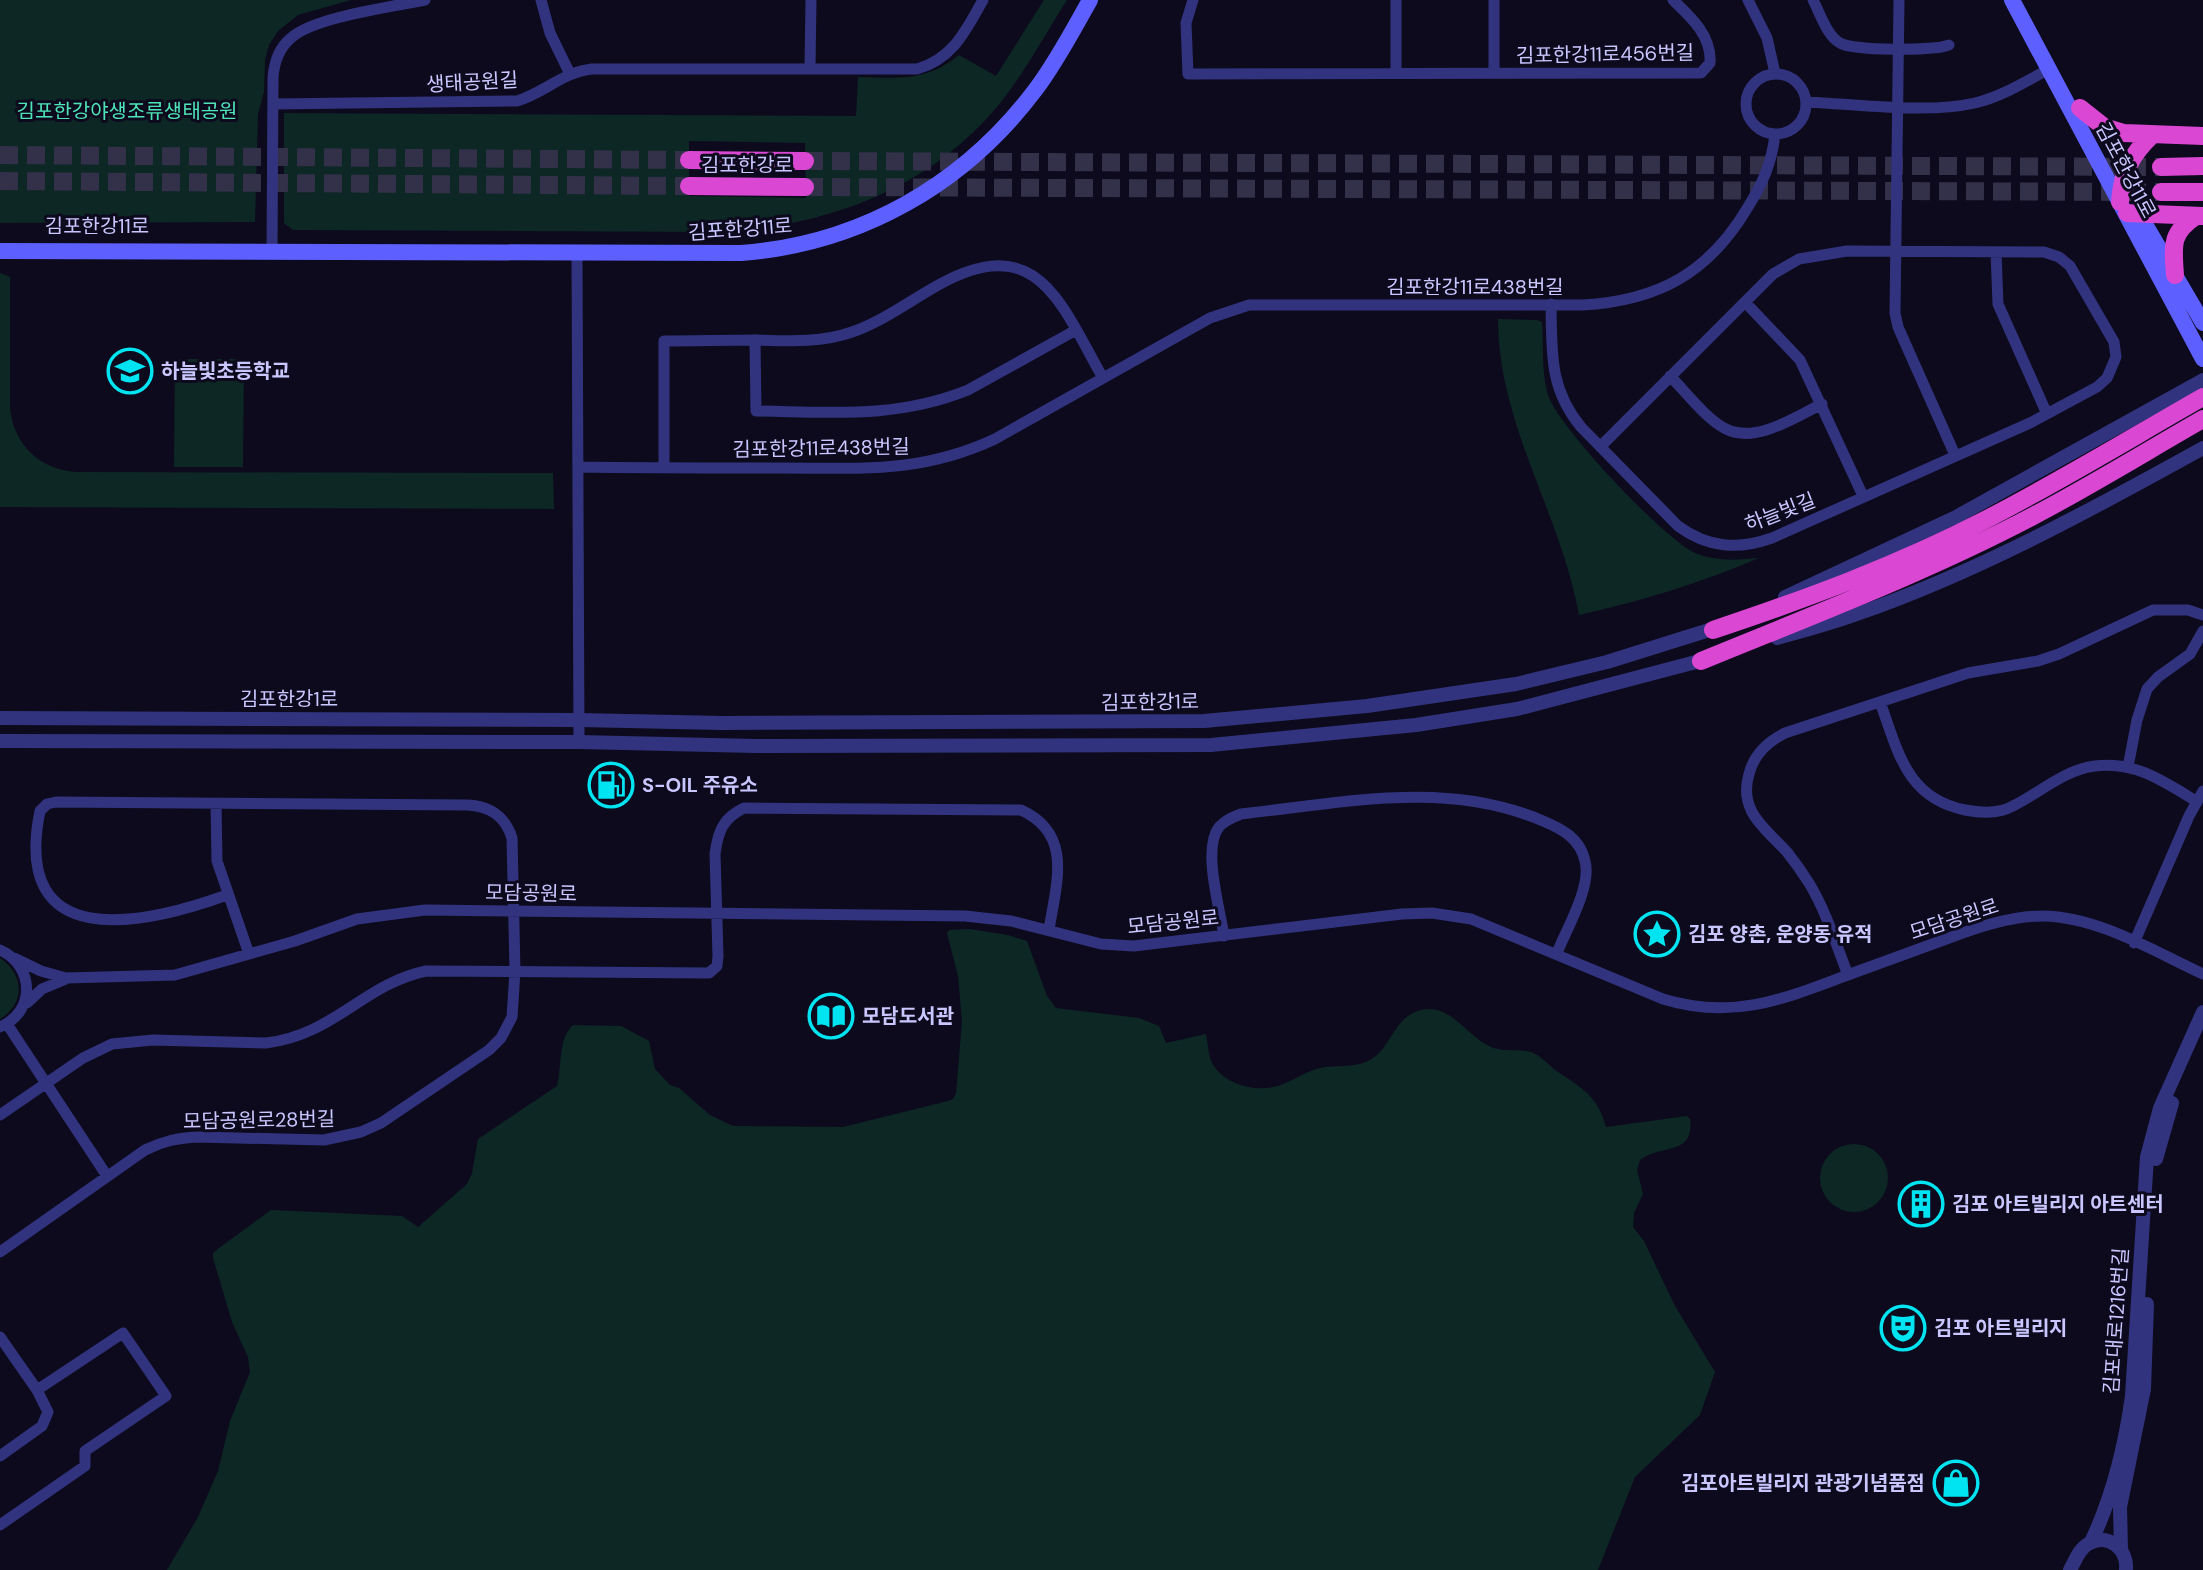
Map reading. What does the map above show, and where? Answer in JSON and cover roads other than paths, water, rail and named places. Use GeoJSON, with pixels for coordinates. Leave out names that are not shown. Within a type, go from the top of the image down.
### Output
{"type":"FeatureCollection","features":[{"type":"Feature","properties":{"kind":"highway"},"geometry":{"type":"LineString","coordinates":[[2080,108],[2104,127],[2124,133],[2203,136]]}},
{"type":"Feature","properties":{"kind":"highway"},"geometry":{"type":"LineString","coordinates":[[2152,135],[2135,151],[2127,203],[2199,216]]}},
{"type":"Feature","properties":{"kind":"highway","name":"김포한강로"},"geometry":{"type":"LineString","coordinates":[[689,160],[805,161]]}},
{"type":"Feature","properties":{"kind":"highway"},"geometry":{"type":"LineString","coordinates":[[2161,167],[2203,166]]}},
{"type":"Feature","properties":{"kind":"highway","name":"김포한강로"},"geometry":{"type":"LineString","coordinates":[[689,186],[805,187]]}},
{"type":"Feature","properties":{"kind":"highway"},"geometry":{"type":"LineString","coordinates":[[2161,192],[2203,192]]}},
{"type":"Feature","properties":{"kind":"highway"},"geometry":{"type":"LineString","coordinates":[[2175,275],[2173,249],[2176,234],[2182,225],[2199,216]]}},
{"type":"Feature","properties":{"kind":"highway"},"geometry":{"type":"LineString","coordinates":[[1713,630],[1846,584],[1933,546],[2203,397]]}},
{"type":"Feature","properties":{"kind":"highway"},"geometry":{"type":"LineString","coordinates":[[1701,661],[1855,599],[2034,516],[2203,419]]}},
{"type":"Feature","properties":{"kind":"main road","name":"김포한강11로"},"geometry":{"type":"LineString","coordinates":[[0,248],[767,251],[815,241],[881,218],[940,183],[975,156],[998,134],[1037,87],[1090,0]]}},
{"type":"Feature","properties":{"kind":"main road","name":"김포한강11로"},"geometry":{"type":"LineString","coordinates":[[2012,0],[2127,203],[2203,323]]}},
{"type":"Feature","properties":{"kind":"main road","name":"김포한강11로"},"geometry":{"type":"LineString","coordinates":[[2021,0],[2080,108],[2203,359]]}},
{"type":"Feature","properties":{"kind":"street"},"geometry":{"type":"LineString","coordinates":[[272,249],[273,104],[276,60],[285,44],[300,31],[319,24],[425,0]]}},
{"type":"Feature","properties":{"kind":"street"},"geometry":{"type":"LineString","coordinates":[[541,0],[550,33],[570,74]]}},
{"type":"Feature","properties":{"kind":"street"},"geometry":{"type":"LineString","coordinates":[[810,68],[811,0]]}},
{"type":"Feature","properties":{"kind":"street","name":"생태공원길"},"geometry":{"type":"LineString","coordinates":[[273,104],[517,101],[570,74],[599,69],[907,69],[925,66],[953,49],[983,0]]}},
{"type":"Feature","properties":{"kind":"street"},"geometry":{"type":"LineString","coordinates":[[1193,0],[1186,23],[1188,74],[1494,73]]}},
{"type":"Feature","properties":{"kind":"street"},"geometry":{"type":"LineString","coordinates":[[1396,0],[1396,73]]}},
{"type":"Feature","properties":{"kind":"street","name":"김포한강11로456번길"},"geometry":{"type":"LineString","coordinates":[[1494,0],[1494,73],[1701,73],[1710,63],[1707,40],[1687,12],[1673,0]]}},
{"type":"Feature","properties":{"kind":"street"},"geometry":{"type":"LineString","coordinates":[[1748,0],[1767,38],[1775,73]]}},
{"type":"Feature","properties":{"kind":"street"},"geometry":{"type":"LineString","coordinates":[[1813,0],[1833,36],[1842,44],[1937,49],[1949,45]]}},
{"type":"Feature","properties":{"kind":"street"},"geometry":{"type":"LineString","coordinates":[[1899,0],[1895,313],[1898,327],[1955,455]]}},
{"type":"Feature","properties":{"kind":"street"},"geometry":{"type":"LineString","coordinates":[[1806,102],[1951,107],[2000,94],[2049,69]]}},
{"type":"Feature","properties":{"kind":"street"},"geometry":{"type":"LineString","coordinates":[[1775,73],[1796,81],[1803,89],[1806,102],[1801,119],[1794,127],[1775,134],[1766,132],[1751,121],[1746,104],[1747,95],[1758,80],[1775,73]]}},
{"type":"Feature","properties":{"kind":"street","name":"김포한강11로438번길"},"geometry":{"type":"LineString","coordinates":[[578,467],[877,469],[916,465],[954,456],[995,439],[1210,318],[1249,305],[1621,302],[1663,288],[1690,274],[1706,261],[1737,226],[1768,172],[1775,134]]}},
{"type":"Feature","properties":{"kind":"street","name":"하늘빛길"},"geometry":{"type":"LineString","coordinates":[[1551,304],[1552,357],[1560,394],[1569,412],[1601,446],[1678,526],[1690,535],[1717,545],[1752,545],[2047,414],[2097,387],[2107,378],[2116,357],[2114,342],[2070,266],[2059,257],[2044,252],[1847,251],[1799,259],[1773,274],[1601,446]]}},
{"type":"Feature","properties":{"kind":"street"},"geometry":{"type":"LineString","coordinates":[[577,252],[579,742]]}},
{"type":"Feature","properties":{"kind":"street"},"geometry":{"type":"LineString","coordinates":[[1996,252],[1998,304],[2047,414]]}},
{"type":"Feature","properties":{"kind":"street"},"geometry":{"type":"LineString","coordinates":[[664,468],[664,341],[808,340],[854,332],[959,273],[993,266],[1024,272],[1046,285],[1061,302],[1103,378]]}},
{"type":"Feature","properties":{"kind":"street"},"geometry":{"type":"LineString","coordinates":[[1745,302],[1800,360],[1863,496]]}},
{"type":"Feature","properties":{"kind":"street","name":"김포한강11로438번길"},"geometry":{"type":"LineString","coordinates":[[755,340],[756,411],[867,412],[910,408],[968,390],[1076,330]]}},
{"type":"Feature","properties":{"kind":"street"},"geometry":{"type":"LineString","coordinates":[[1670,376],[1724,429],[1738,433],[1764,430],[1822,404]]}},
{"type":"Feature","properties":{"kind":"street","name":"김포한강1로"},"geometry":{"type":"LineString","coordinates":[[0,718],[1118,723],[1292,715],[1440,696],[1561,675],[1713,630],[1956,517],[2203,380]]}},
{"type":"Feature","properties":{"kind":"street"},"geometry":{"type":"LineString","coordinates":[[0,741],[579,742],[756,746],[1211,745],[1370,731],[1517,709],[1701,661],[1854,615],[1932,584],[2114,497],[2203,448]]}},
{"type":"Feature","properties":{"kind":"street"},"geometry":{"type":"LineString","coordinates":[[1848,975],[1811,886],[1786,851],[1754,818],[1748,800],[1747,780],[1756,756],[1773,739],[1968,673],[2038,661],[2059,654],[2153,610],[2188,610],[2203,615]]}},
{"type":"Feature","properties":{"kind":"street"},"geometry":{"type":"LineString","coordinates":[[2128,767],[2147,689],[2190,654],[2203,631]]}},
{"type":"Feature","properties":{"kind":"street"},"geometry":{"type":"LineString","coordinates":[[1880,702],[1909,776],[1927,794],[1951,807],[1975,812],[2007,809],[2080,769],[2096,765],[2128,767],[2200,796],[2134,943]]}},
{"type":"Feature","properties":{"kind":"street"},"geometry":{"type":"LineString","coordinates":[[1224,936],[1211,851],[1218,828],[1228,819],[1241,814],[1424,796],[1503,807],[1562,829],[1573,837],[1585,860],[1587,877],[1557,953]]}},
{"type":"Feature","properties":{"kind":"street","name":"모담공원로28번길"},"geometry":{"type":"LineString","coordinates":[[0,1252],[145,1150],[178,1138],[324,1140],[352,1135],[381,1123],[489,1050],[501,1038],[512,1017],[515,971],[512,838],[501,818],[481,806],[56,802],[47,804],[40,811],[38,872],[48,894],[69,913],[82,918],[146,918],[166,915],[227,895]]}},
{"type":"Feature","properties":{"kind":"street"},"geometry":{"type":"LineString","coordinates":[[216,804],[216,851],[227,895],[249,954]]}},
{"type":"Feature","properties":{"kind":"street"},"geometry":{"type":"LineString","coordinates":[[0,1115],[97,1049],[112,1044],[153,1040],[286,1041],[322,1027],[396,979],[411,974],[444,969],[709,973],[717,966],[718,956],[717,837],[722,824],[744,808],[1021,810],[1035,816],[1054,840],[1059,855],[1049,930]]}},
{"type":"Feature","properties":{"kind":"street","name":"모담공원로"},"geometry":{"type":"LineString","coordinates":[[66,978],[175,975],[357,919],[425,910],[965,916],[1011,921],[1112,946],[1432,913],[1471,919],[1663,999],[1706,1008],[1736,1008],[1775,1001],[1968,931],[2043,916],[2078,921],[2203,974]]}},
{"type":"Feature","properties":{"kind":"street"},"geometry":{"type":"LineString","coordinates":[[0,938],[8,954],[22,968],[27,981],[24,1006]]}},
{"type":"Feature","properties":{"kind":"street"},"geometry":{"type":"LineString","coordinates":[[8,954],[66,978]]}},
{"type":"Feature","properties":{"kind":"street"},"geometry":{"type":"LineString","coordinates":[[66,978],[42,989],[4,1026],[107,1176]]}},
{"type":"Feature","properties":{"kind":"street","name":"김포대로1216번길"},"geometry":{"type":"LineString","coordinates":[[2074,1567],[2079,1552],[2091,1542],[2106,1511],[2128,1424],[2134,1372],[2144,1187],[2152,1132],[2167,1090],[2203,1012]]}},
{"type":"Feature","properties":{"kind":"street","name":"김포대로1216번길"},"geometry":{"type":"LineString","coordinates":[[2126,1570],[2121,1549],[2120,1507],[2144,1389],[2149,1247],[2156,1160],[2173,1100],[2203,1034]]}},
{"type":"Feature","properties":{"kind":"street"},"geometry":{"type":"LineString","coordinates":[[0,1525],[85,1466],[85,1451],[166,1396],[123,1333],[37,1390]]}},
{"type":"Feature","properties":{"kind":"street"},"geometry":{"type":"LineString","coordinates":[[0,1337],[46,1405],[47,1419],[42,1426],[0,1456]]}},
{"type":"Feature","properties":{"kind":"street"},"geometry":{"type":"LineString","coordinates":[[2091,1542],[2107,1540],[2121,1549]]}},
{"type":"Feature","properties":{"kind":"tunnel"},"geometry":{"type":"LineString","coordinates":[[0,155],[689,160]]}},
{"type":"Feature","properties":{"kind":"tunnel"},"geometry":{"type":"LineString","coordinates":[[805,161],[2161,167]]}},
{"type":"Feature","properties":{"kind":"tunnel"},"geometry":{"type":"LineString","coordinates":[[0,181],[689,186]]}},
{"type":"Feature","properties":{"kind":"tunnel"},"geometry":{"type":"LineString","coordinates":[[805,187],[2161,192]]}},
{"type":"Feature","properties":{"kind":"place","name":"하늘빛초등학교"},"geometry":{"type":"Point","coordinates":[130,371]}},
{"type":"Feature","properties":{"kind":"place","name":"S-OIL 주유소"},"geometry":{"type":"Point","coordinates":[611,785]}},
{"type":"Feature","properties":{"kind":"place","name":"김포 양촌, 운양동 유적"},"geometry":{"type":"Point","coordinates":[1657,934]}},
{"type":"Feature","properties":{"kind":"place","name":"모담도서관"},"geometry":{"type":"Point","coordinates":[831,1016]}},
{"type":"Feature","properties":{"kind":"place","name":"김포 아트빌리지 아트센터"},"geometry":{"type":"Point","coordinates":[1921,1204]}},
{"type":"Feature","properties":{"kind":"place","name":"김포 아트빌리지"},"geometry":{"type":"Point","coordinates":[1903,1328]}},
{"type":"Feature","properties":{"kind":"place","name":"김포아트빌리지 관광기념품점"},"geometry":{"type":"Point","coordinates":[1956,1483]}},
{"type":"Feature","properties":{"kind":"park label","name":"김포한강야생조류생태공원"},"geometry":{"type":"Point","coordinates":[127,111]}}]}
